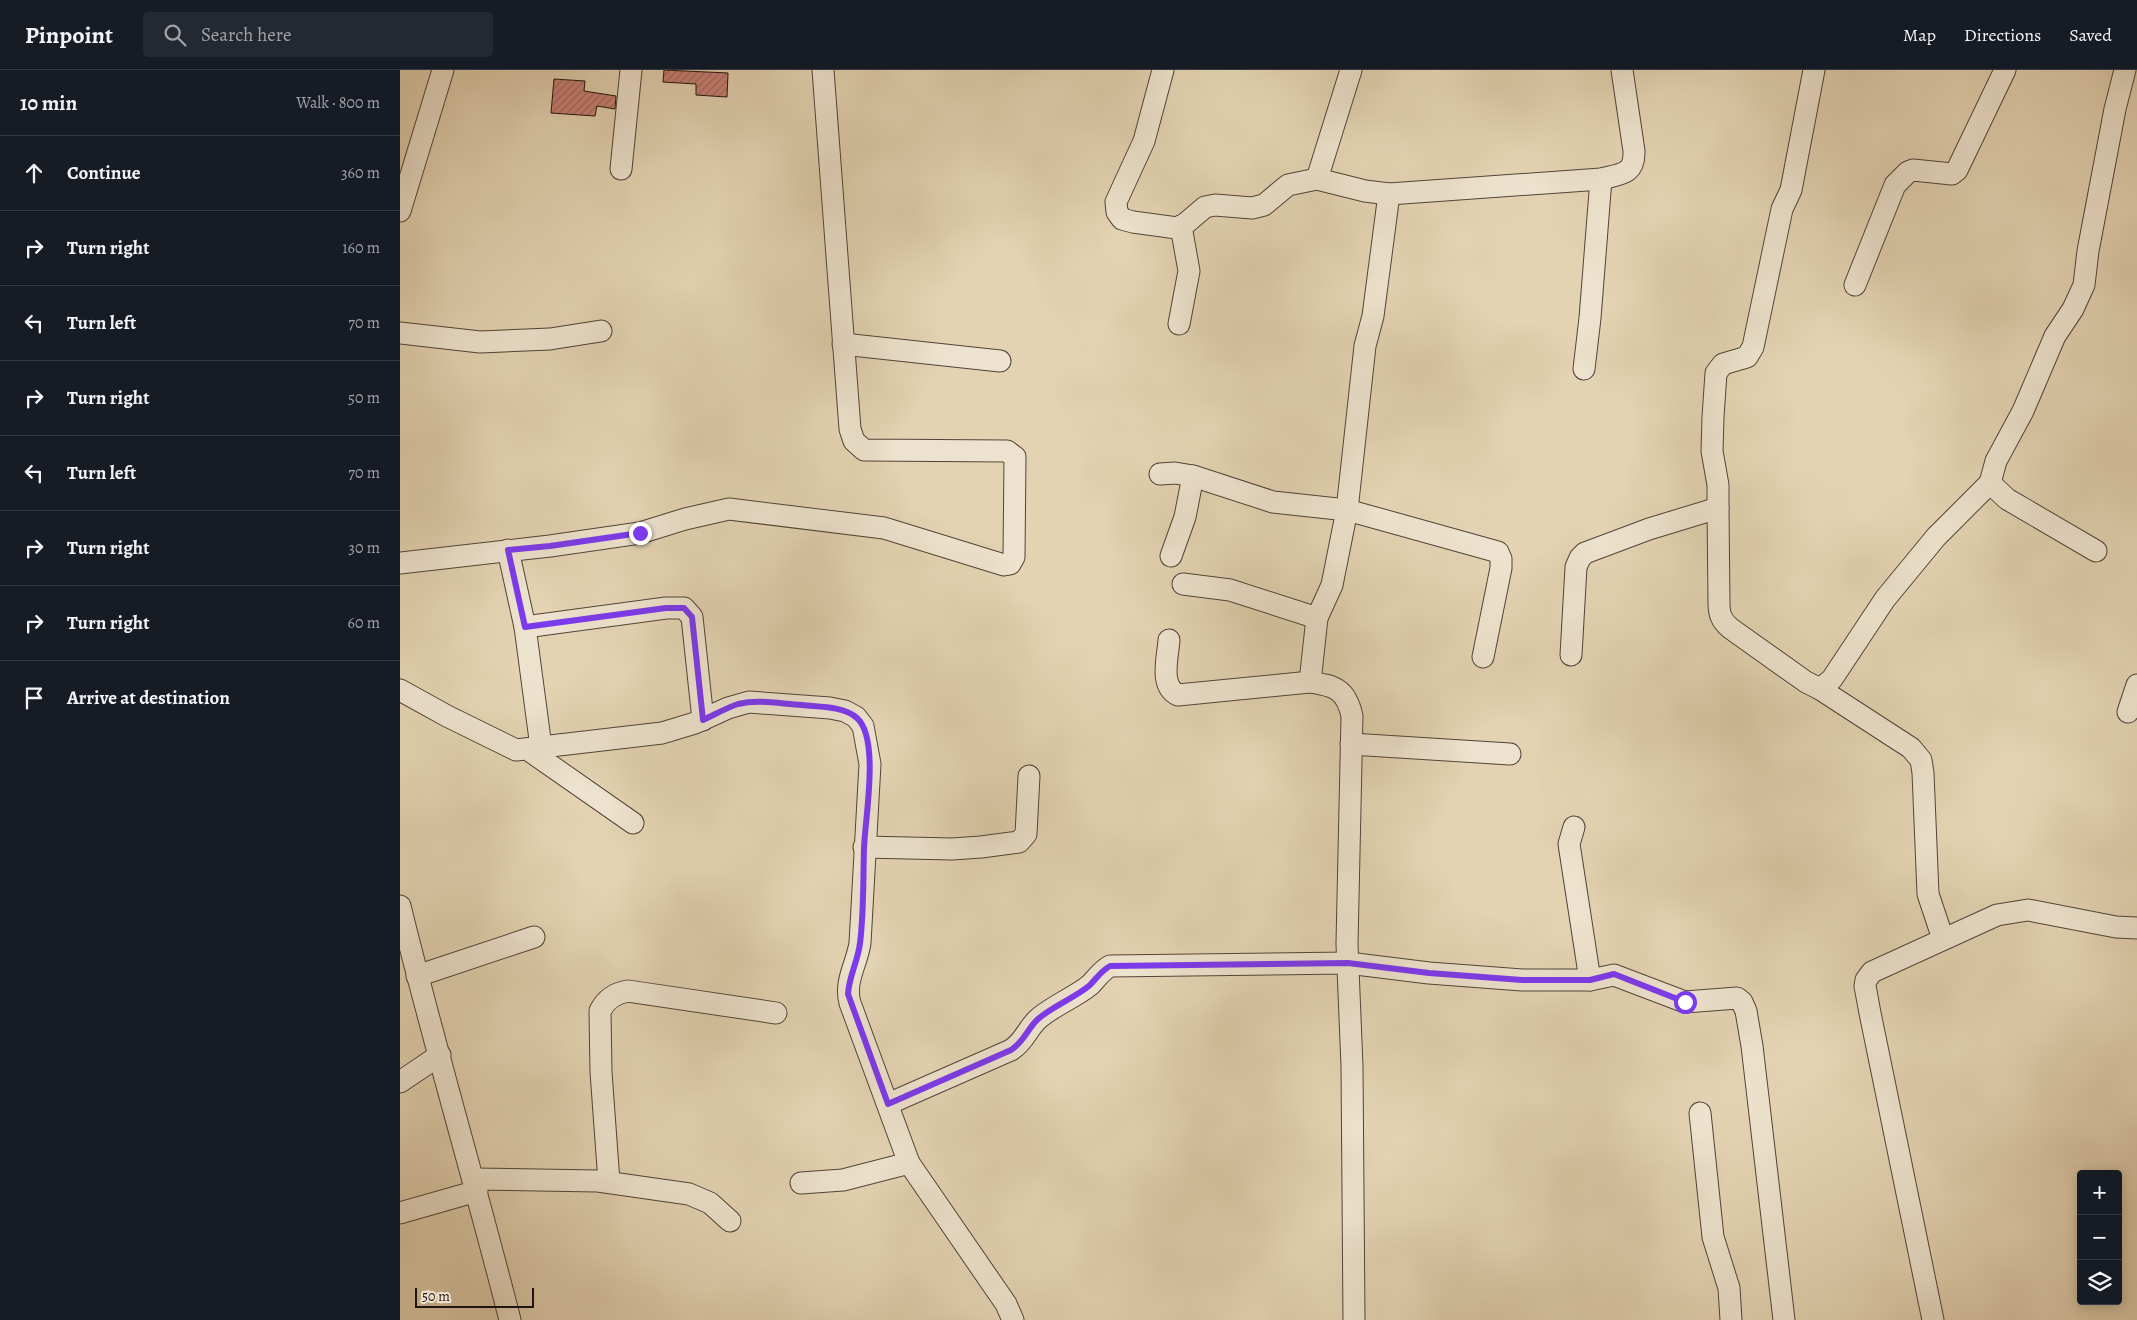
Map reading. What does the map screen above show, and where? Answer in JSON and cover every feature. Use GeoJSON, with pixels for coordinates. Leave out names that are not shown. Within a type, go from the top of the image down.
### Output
{"type":"FeatureCollection","features":[{"type":"Feature","properties":{"kind":"street"},"geometry":{"type":"LineString","coordinates":[[400,211],[443,70]]}},
{"type":"Feature","properties":{"kind":"street"},"geometry":{"type":"LineString","coordinates":[[621,169],[631,70]]}},
{"type":"Feature","properties":{"kind":"street"},"geometry":{"type":"LineString","coordinates":[[400,563],[550,546],[640,533],[685,518],[729,509],[884,528],[1004,565],[1010,564],[1014,557],[1015,457],[1006,451],[864,450],[854,441],[850,429],[823,70]]}},
{"type":"Feature","properties":{"kind":"street"},"geometry":{"type":"LineString","coordinates":[[1163,70],[1144,141],[1116,205],[1119,216],[1127,221],[1176,228],[1205,207],[1215,205],[1252,208],[1264,205],[1288,185],[1316,179],[1365,191],[1389,194],[1601,179],[1625,173],[1635,159],[1622,70]]}},
{"type":"Feature","properties":{"kind":"street"},"geometry":{"type":"LineString","coordinates":[[1316,179],[1351,70]]}},
{"type":"Feature","properties":{"kind":"street"},"geometry":{"type":"LineString","coordinates":[[1814,70],[1790,190],[1782,210],[1753,347],[1747,357],[1723,364],[1716,373],[1712,418],[1712,451],[1718,485],[1719,615],[1730,628],[1799,677],[1911,748],[1921,760],[1924,773],[1928,894],[1943,939]]}},
{"type":"Feature","properties":{"kind":"street"},"geometry":{"type":"LineString","coordinates":[[1854,285],[1895,185],[1908,172],[1913,170],[1952,174],[1957,170],[2005,70]]}},
{"type":"Feature","properties":{"kind":"street"},"geometry":{"type":"LineString","coordinates":[[1820,689],[1828,683],[1891,592],[1936,537],[1990,483],[1996,461],[2023,411],[2054,336],[2073,309],[2084,286],[2088,251],[2115,108],[2125,70]]}},
{"type":"Feature","properties":{"kind":"street"},"geometry":{"type":"LineString","coordinates":[[1584,369],[1601,179]]}},
{"type":"Feature","properties":{"kind":"street"},"geometry":{"type":"LineString","coordinates":[[1310,682],[1318,618],[1332,585],[1347,510],[1364,346],[1373,316],[1389,194]]}},
{"type":"Feature","properties":{"kind":"street"},"geometry":{"type":"LineString","coordinates":[[1179,324],[1189,271],[1181,226]]}},
{"type":"Feature","properties":{"kind":"street"},"geometry":{"type":"LineString","coordinates":[[400,333],[480,342],[550,339],[601,331]]}},
{"type":"Feature","properties":{"kind":"street"},"geometry":{"type":"LineString","coordinates":[[843,344],[1000,361]]}},
{"type":"Feature","properties":{"kind":"street"},"geometry":{"type":"LineString","coordinates":[[1160,474],[1175,473],[1193,476],[1273,502],[1347,510],[1498,552],[1501,559],[1501,568],[1483,657]]}},
{"type":"Feature","properties":{"kind":"street"},"geometry":{"type":"LineString","coordinates":[[1171,556],[1185,517],[1193,476]]}},
{"type":"Feature","properties":{"kind":"street"},"geometry":{"type":"LineString","coordinates":[[1990,483],[2006,498],[2096,551]]}},
{"type":"Feature","properties":{"kind":"street"},"geometry":{"type":"LineString","coordinates":[[1571,655],[1576,567],[1580,558],[1585,553],[1649,528],[1718,508]]}},
{"type":"Feature","properties":{"kind":"street"},"geometry":{"type":"LineString","coordinates":[[508,550],[525,627],[534,748],[633,823]]}},
{"type":"Feature","properties":{"kind":"street"},"geometry":{"type":"LineString","coordinates":[[1183,584],[1230,590],[1318,618]]}},
{"type":"Feature","properties":{"kind":"street"},"geometry":{"type":"LineString","coordinates":[[525,627],[666,608],[684,608],[692,617],[703,720]]}},
{"type":"Feature","properties":{"kind":"street"},"geometry":{"type":"LineString","coordinates":[[1169,640],[1166,677],[1170,689],[1178,695],[1310,682],[1334,687],[1346,698],[1352,716],[1348,963],[1352,1066],[1354,1320]]}},
{"type":"Feature","properties":{"kind":"street"},"geometry":{"type":"LineString","coordinates":[[2128,712],[2137,685]]}},
{"type":"Feature","properties":{"kind":"street"},"geometry":{"type":"LineString","coordinates":[[400,690],[508,748],[516,750],[662,733],[703,720],[738,704],[760,702],[830,708],[845,711],[856,717],[863,726],[870,764],[860,943],[858,957],[848,981],[848,994],[909,1163],[1006,1304],[1013,1320]]}},
{"type":"Feature","properties":{"kind":"street"},"geometry":{"type":"LineString","coordinates":[[1351,744],[1510,754]]}},
{"type":"Feature","properties":{"kind":"street"},"geometry":{"type":"LineString","coordinates":[[864,847],[952,849],[1019,842],[1026,834],[1029,776]]}},
{"type":"Feature","properties":{"kind":"street"},"geometry":{"type":"LineString","coordinates":[[1574,827],[1569,844],[1590,980]]}},
{"type":"Feature","properties":{"kind":"street"},"geometry":{"type":"LineString","coordinates":[[400,906],[417,976],[476,1185],[510,1320]]}},
{"type":"Feature","properties":{"kind":"street"},"geometry":{"type":"LineString","coordinates":[[1933,1320],[1865,986],[1866,980],[1872,972],[1943,939],[1997,915],[2018,910],[2028,910],[2116,927],[2137,928]]}},
{"type":"Feature","properties":{"kind":"street"},"geometry":{"type":"LineString","coordinates":[[417,976],[534,937]]}},
{"type":"Feature","properties":{"kind":"street"},"geometry":{"type":"LineString","coordinates":[[888,1104],[1011,1050],[1024,1039],[1030,1028],[1040,1017],[1090,984],[1102,971],[1110,966],[1348,963],[1429,973],[1522,980],[1590,980],[1614,974],[1685,1002],[1734,997],[1742,1002],[1746,1011],[1752,1046],[1784,1320]]}},
{"type":"Feature","properties":{"kind":"street"},"geometry":{"type":"LineString","coordinates":[[609,1182],[606,1118],[601,1072],[600,1011],[604,1003],[618,992],[628,990],[776,1013]]}},
{"type":"Feature","properties":{"kind":"street"},"geometry":{"type":"LineString","coordinates":[[400,1082],[440,1055]]}},
{"type":"Feature","properties":{"kind":"street"},"geometry":{"type":"LineString","coordinates":[[1700,1113],[1713,1236],[1729,1288],[1731,1320]]}},
{"type":"Feature","properties":{"kind":"street"},"geometry":{"type":"LineString","coordinates":[[801,1183],[843,1180],[909,1163]]}},
{"type":"Feature","properties":{"kind":"street"},"geometry":{"type":"LineString","coordinates":[[400,1212],[476,1185],[557,1179],[609,1182],[699,1196],[730,1221]]}},
{"type":"Feature","properties":{"kind":"building"},"geometry":{"type":"Polygon","coordinates":[[[664,70],[728,73],[727,97],[696,95],[696,84],[663,82],[664,70]]]}},
{"type":"Feature","properties":{"kind":"building"},"geometry":{"type":"Polygon","coordinates":[[[554,79],[585,81],[584,91],[616,96],[615,109],[597,106],[595,116],[551,113],[554,79]]]}},
{"type":"Feature","properties":{"kind":"route"},"geometry":{"type":"LineString","coordinates":[[640,533],[508,550],[525,627],[666,608],[684,608],[692,617],[703,720],[738,704],[760,702],[845,711],[856,717],[863,726],[870,764],[864,847],[864,897],[858,957],[848,981],[848,994],[888,1104],[1011,1050],[1021,1043],[1030,1028],[1040,1017],[1090,984],[1102,971],[1115,965],[1348,963],[1429,973],[1522,980],[1590,980],[1614,974],[1685,1002]]}}]}
